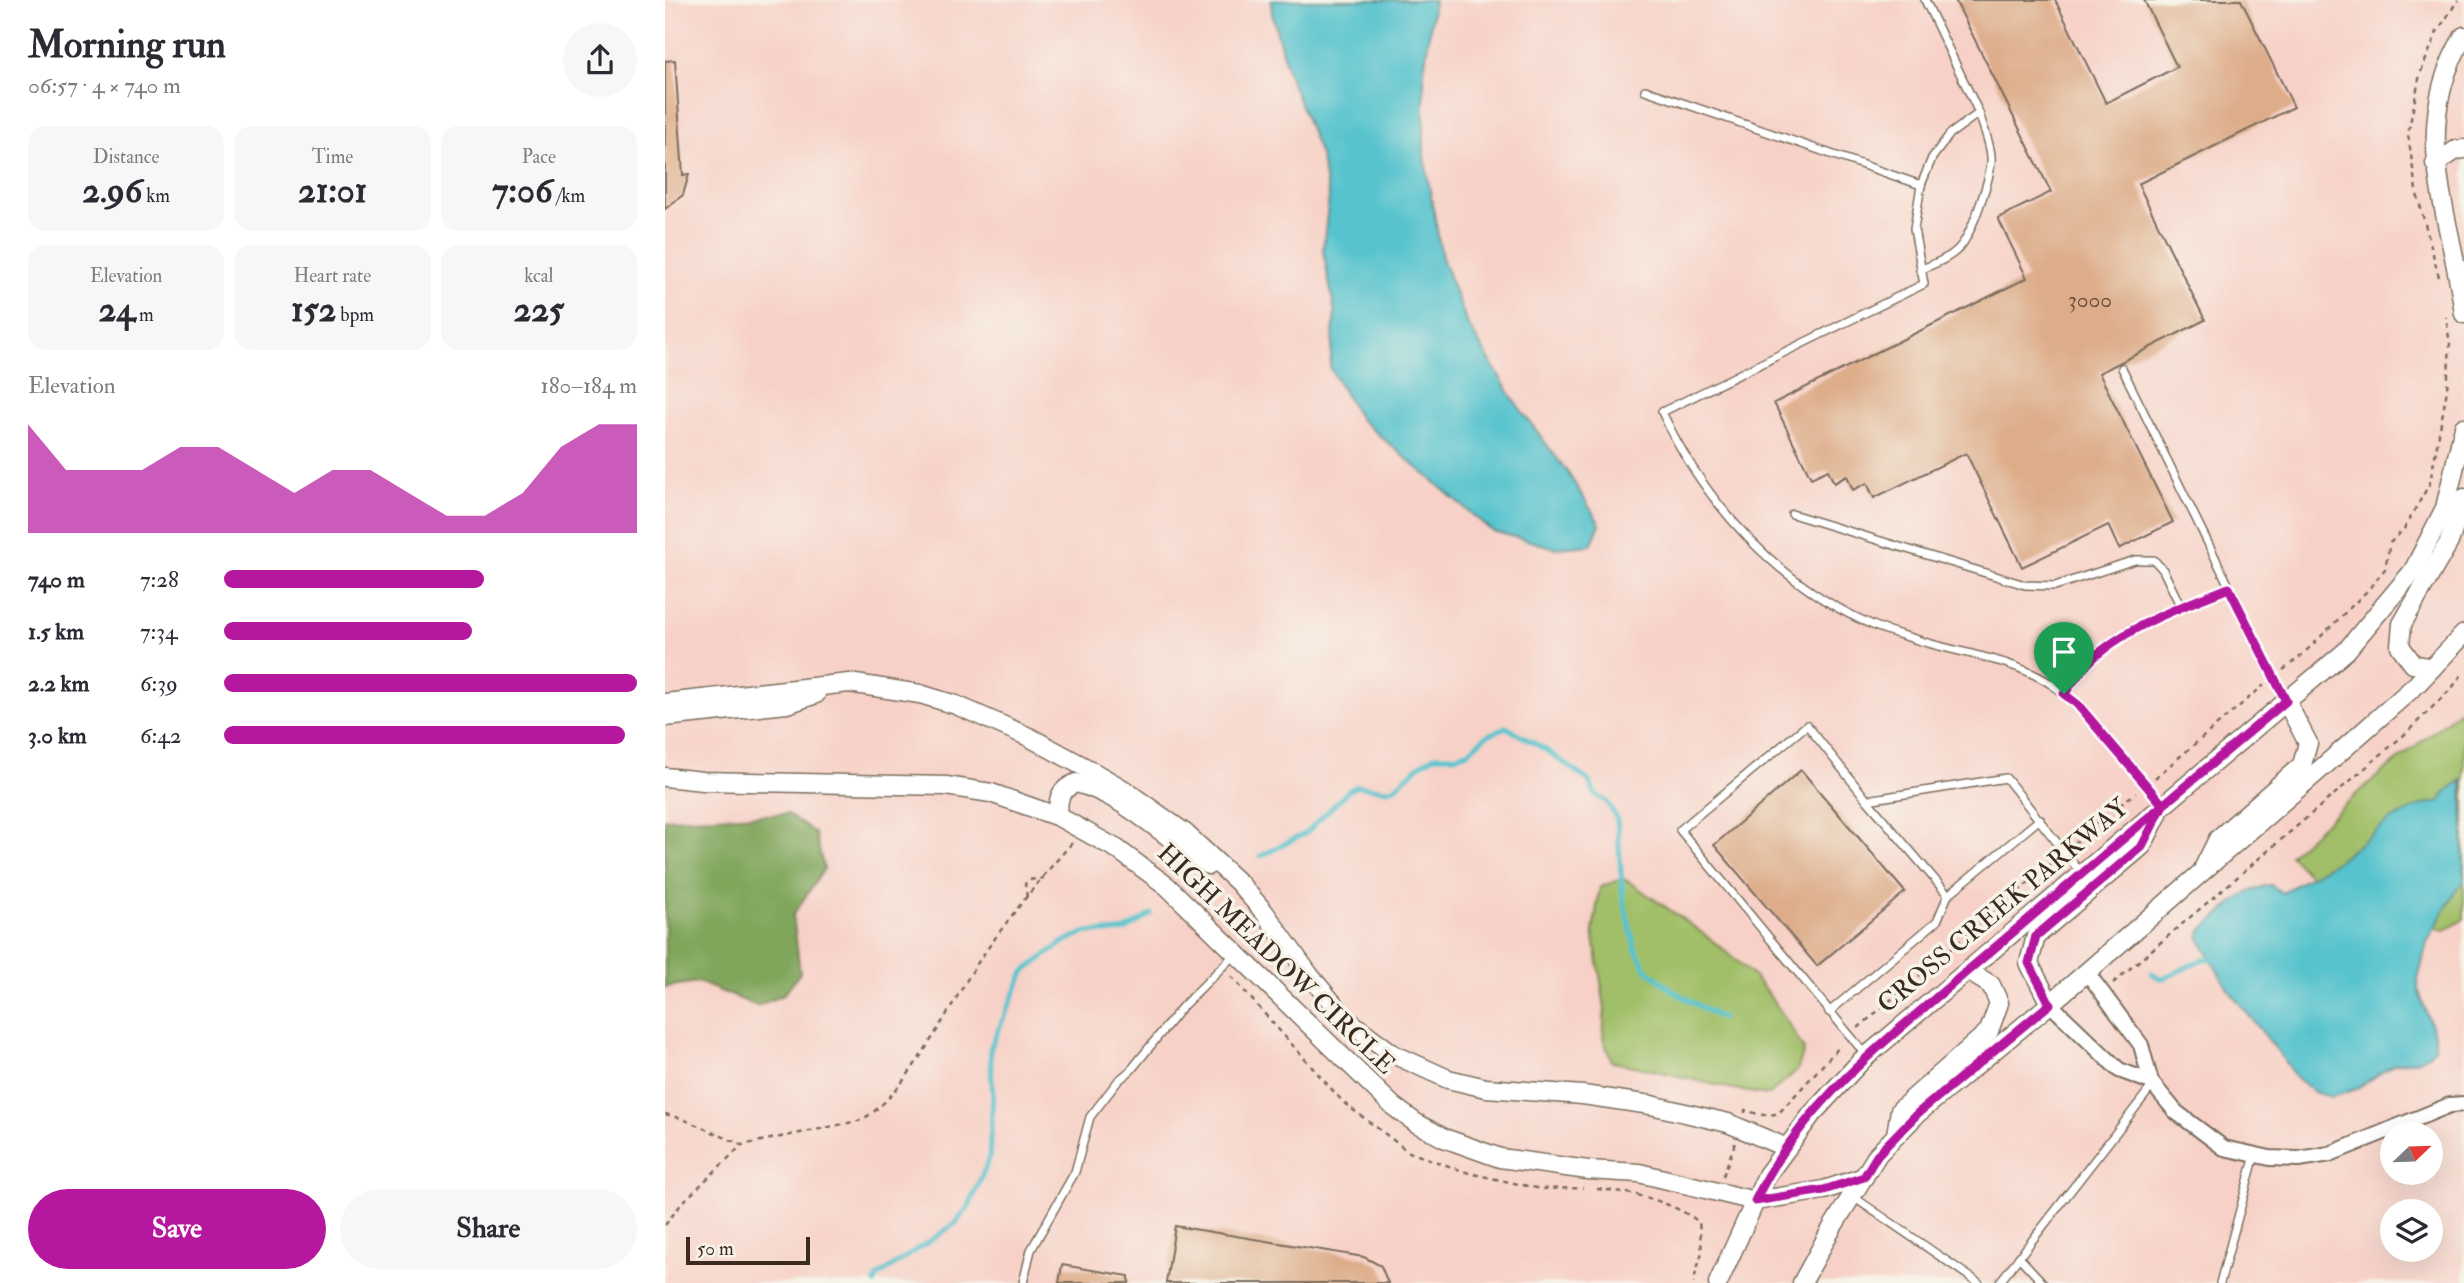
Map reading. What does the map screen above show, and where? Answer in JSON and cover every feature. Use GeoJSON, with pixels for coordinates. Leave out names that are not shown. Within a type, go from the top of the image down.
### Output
{"type":"FeatureCollection","features":[{"type":"Feature","properties":{"kind":"street"},"geometry":{"type":"LineString","coordinates":[[2464,36],[2450,59],[2436,110],[2435,164],[2464,314]]}},
{"type":"Feature","properties":{"kind":"street"},"geometry":{"type":"LineString","coordinates":[[2435,164],[2456,150],[2464,149]]}},
{"type":"Feature","properties":{"kind":"street","name":"CROSS CREEK PARKWAY"},"geometry":{"type":"LineString","coordinates":[[1718,1283],[1767,1175],[1812,1115],[1867,1056],[2346,651],[2413,572],[2445,508],[2464,427]]}},
{"type":"Feature","properties":{"kind":"street"},"geometry":{"type":"LineString","coordinates":[[2432,668],[2413,664],[2400,646],[2402,624],[2449,542],[2464,496],[2454,469]]}},
{"type":"Feature","properties":{"kind":"street"},"geometry":{"type":"LineString","coordinates":[[1802,1283],[1878,1154],[1896,1136],[1970,1069],[2050,1004],[2347,746],[2432,668],[2464,634]]}},
{"type":"Feature","properties":{"kind":"street"},"geometry":{"type":"LineString","coordinates":[[665,718],[787,704],[849,683]]}},
{"type":"Feature","properties":{"kind":"street","name":"HIGH MEADOW CIRCLE"},"geometry":{"type":"LineString","coordinates":[[665,703],[849,683],[921,694],[956,705],[1029,737],[1123,789],[1194,841],[1239,883],[1265,913],[1310,976],[1346,1019],[1394,1054],[1448,1079],[1486,1088],[1583,1095],[1651,1105],[1728,1123],[1787,1148]]}},
{"type":"Feature","properties":{"kind":"street"},"geometry":{"type":"LineString","coordinates":[[2199,876],[2218,839],[2302,765],[2308,743],[2286,701]]}},
{"type":"Feature","properties":{"kind":"street","name":"HIGH MEADOW CIRCLE"},"geometry":{"type":"LineString","coordinates":[[665,777],[703,781],[946,786],[991,793],[1059,817],[1145,867],[1237,952],[1393,1107],[1444,1139],[1474,1151],[1522,1163],[1639,1173],[1755,1201]]}},
{"type":"Feature","properties":{"kind":"street"},"geometry":{"type":"LineString","coordinates":[[1059,817],[1057,800],[1061,792],[1076,783],[1090,786],[1125,806],[1185,851],[1239,883]]}},
{"type":"Feature","properties":{"kind":"street"},"geometry":{"type":"LineString","coordinates":[[2152,1083],[2119,1070],[2050,1004],[2029,963],[2036,936],[2142,846],[2163,805]]}},
{"type":"Feature","properties":{"kind":"street"},"geometry":{"type":"LineString","coordinates":[[1896,1136],[1900,1110],[1989,1031],[1999,1003],[1991,985],[1968,971]]}},
{"type":"Feature","properties":{"kind":"street"},"geometry":{"type":"LineString","coordinates":[[2086,971],[2141,1045],[2152,1083],[2176,1112],[2224,1148],[2270,1158],[2299,1159],[2330,1154],[2450,1105],[2464,1104]]}},
{"type":"Feature","properties":{"kind":"street"},"geometry":{"type":"LineString","coordinates":[[1755,1201],[1824,1190],[1864,1177]]}},
{"type":"Feature","properties":{"kind":"lane"},"geometry":{"type":"LineString","coordinates":[[1920,270],[1946,258],[1959,248],[1970,230],[1990,170],[1991,155],[1979,113],[1925,0]]}},
{"type":"Feature","properties":{"kind":"lane"},"geometry":{"type":"LineString","coordinates":[[1645,89],[1921,185]]}},
{"type":"Feature","properties":{"kind":"lane"},"geometry":{"type":"LineString","coordinates":[[1979,113],[1950,134],[1932,158],[1921,185],[1913,229],[1924,284],[1662,412],[1686,459],[1709,493],[1743,534],[1789,574],[1821,597],[1875,626],[1999,662],[2029,672],[2050,683],[2077,704],[2163,805]]}},
{"type":"Feature","properties":{"kind":"lane"},"geometry":{"type":"LineString","coordinates":[[2122,368],[2286,701]]}},
{"type":"Feature","properties":{"kind":"lane"},"geometry":{"type":"LineString","coordinates":[[1792,514],[2025,585],[2055,586],[2135,560],[2154,560],[2163,570],[2181,607]]}},
{"type":"Feature","properties":{"kind":"lane"},"geometry":{"type":"LineString","coordinates":[[2064,694],[2097,654],[2130,633],[2181,607],[2229,588]]}},
{"type":"Feature","properties":{"kind":"lane"},"geometry":{"type":"LineString","coordinates":[[1867,1056],[1680,830],[1807,726],[1948,895]]}},
{"type":"Feature","properties":{"kind":"lane"},"geometry":{"type":"LineString","coordinates":[[1867,800],[2006,778],[2082,873]]}},
{"type":"Feature","properties":{"kind":"lane"},"geometry":{"type":"LineString","coordinates":[[1829,1012],[1937,921],[1948,895],[2040,818]]}},
{"type":"Feature","properties":{"kind":"lane"},"geometry":{"type":"LineString","coordinates":[[1023,1283],[1031,1250],[1075,1172],[1090,1117],[1182,1007],[1237,952]]}},
{"type":"Feature","properties":{"kind":"lane"},"geometry":{"type":"LineString","coordinates":[[1999,1283],[2109,1144],[2152,1083]]}},
{"type":"Feature","properties":{"kind":"lane"},"geometry":{"type":"LineString","coordinates":[[2220,1283],[2255,1155]]}},
{"type":"Feature","properties":{"kind":"lane"},"geometry":{"type":"LineString","coordinates":[[1852,1196],[1979,1283]]}},
{"type":"Feature","properties":{"kind":"lane"},"geometry":{"type":"LineString","coordinates":[[2018,1257],[2043,1283]]}},
{"type":"Feature","properties":{"kind":"path"},"geometry":{"type":"LineString","coordinates":[[2440,282],[2416,190],[2409,134],[2420,74],[2437,32],[2458,0]]}},
{"type":"Feature","properties":{"kind":"path"},"geometry":{"type":"LineString","coordinates":[[1745,1110],[1761,1115],[1778,1114],[1866,1019],[2108,813],[2146,785],[2301,656],[2377,580],[2385,569],[2390,543],[2404,529],[2430,483],[2447,390],[2449,345],[2445,307]]}},
{"type":"Feature","properties":{"kind":"path"},"geometry":{"type":"LineString","coordinates":[[2102,992],[2405,734],[2452,688],[2464,672]]}},
{"type":"Feature","properties":{"kind":"path"},"geometry":{"type":"LineString","coordinates":[[665,1225],[682,1203],[742,1144],[858,1121],[871,1116],[923,1053],[979,960],[1083,830]]}},
{"type":"Feature","properties":{"kind":"path"},"geometry":{"type":"LineString","coordinates":[[1028,898],[1025,884],[1028,880],[1044,878]]}},
{"type":"Feature","properties":{"kind":"path"},"geometry":{"type":"LineString","coordinates":[[665,1114],[742,1144]]}},
{"type":"Feature","properties":{"kind":"path"},"geometry":{"type":"LineString","coordinates":[[1723,1174],[1736,1142]]}},
{"type":"Feature","properties":{"kind":"shaded area"},"geometry":{"type":"Polygon","coordinates":[[[665,0],[2464,0],[2464,1283],[665,1283],[665,0]]]}},
{"type":"Feature","properties":{"kind":"green space"},"geometry":{"type":"Polygon","coordinates":[[[2464,707],[2464,919],[2446,930],[2349,916],[2290,855],[2363,788],[2464,707]]]}},
{"type":"Feature","properties":{"kind":"green space"},"geometry":{"type":"Polygon","coordinates":[[[788,814],[815,833],[824,869],[793,915],[800,973],[783,995],[757,1006],[698,982],[665,987],[665,819],[788,814]]]}},
{"type":"Feature","properties":{"kind":"green space"},"geometry":{"type":"Polygon","coordinates":[[[1622,879],[1676,914],[1724,950],[1752,975],[1780,1011],[1804,1050],[1797,1071],[1768,1095],[1612,1062],[1603,1038],[1605,1008],[1593,931],[1600,887],[1622,879]]]}},
{"type":"Feature","properties":{"kind":"water"},"geometry":{"type":"Polygon","coordinates":[[[1271,0],[1434,0],[1424,70],[1424,157],[1442,258],[1468,325],[1515,402],[1568,473],[1600,524],[1591,545],[1556,548],[1492,531],[1360,419],[1330,368],[1335,313],[1323,250],[1329,197],[1320,155],[1287,70],[1271,0]]]}},
{"type":"Feature","properties":{"kind":"water"},"geometry":{"type":"Polygon","coordinates":[[[2462,780],[2464,882],[2456,890],[2427,942],[2418,979],[2418,989],[2435,1037],[2435,1046],[2429,1055],[2418,1060],[2394,1064],[2356,1089],[2332,1097],[2313,1092],[2294,1075],[2228,989],[2199,938],[2201,931],[2243,896],[2271,885],[2282,893],[2340,859],[2390,820],[2424,804],[2439,802],[2449,789],[2462,780]]]}},
{"type":"Feature","properties":{"kind":"building"},"geometry":{"type":"Polygon","coordinates":[[[1955,0],[2055,0],[2106,103],[2177,67],[2144,0],[2241,0],[2294,107],[2138,184],[2205,320],[2099,373],[2173,522],[2119,549],[2108,525],[2022,567],[1966,453],[1874,498],[1867,483],[1853,490],[1847,476],[1834,483],[1828,470],[1811,478],[1774,403],[2027,278],[1998,218],[2051,192],[1955,0]]]}},
{"type":"Feature","properties":{"kind":"building"},"geometry":{"type":"Polygon","coordinates":[[[675,60],[683,175],[689,174],[683,195],[665,209],[665,61],[675,60]]]}},
{"type":"Feature","properties":{"kind":"building"},"geometry":{"type":"Polygon","coordinates":[[[1801,770],[1905,892],[1817,966],[1714,845],[1801,770]]]}},
{"type":"Feature","properties":{"kind":"building"},"geometry":{"type":"Polygon","coordinates":[[[1175,1226],[1364,1257],[1381,1266],[1388,1283],[1166,1283],[1175,1226]]]}},
{"type":"Feature","properties":{"kind":"building"},"geometry":{"type":"Polygon","coordinates":[[[1062,1265],[1129,1276],[1129,1283],[1059,1283],[1062,1265]]]}},
{"type":"Feature","properties":{"kind":"waterway"},"geometry":{"type":"LineString","coordinates":[[1261,856],[1306,833],[1348,791],[1357,786],[1387,790],[1394,788],[1434,756],[1454,756],[1468,752],[1486,736],[1506,727],[1546,750],[1589,781],[1595,794],[1607,802],[1617,819],[1623,898],[1635,948],[1647,970],[1673,991],[1722,1019]]}},
{"type":"Feature","properties":{"kind":"waterway"},"geometry":{"type":"LineString","coordinates":[[875,1283],[877,1277],[956,1223],[969,1206],[989,1159],[993,1095],[990,1049],[1024,972],[1074,937],[1087,932],[1126,930],[1151,914]]}},
{"type":"Feature","properties":{"kind":"waterway"},"geometry":{"type":"LineString","coordinates":[[2152,973],[2159,978],[2165,978],[2203,959],[2213,959]]}},
{"type":"Feature","properties":{"kind":"route"},"geometry":{"type":"LineString","coordinates":[[2064,694],[2077,704],[2163,805],[1863,1060],[1812,1115],[1767,1175],[1755,1201],[1824,1190],[1864,1177],[1878,1154],[1918,1113],[2050,1004],[2029,963],[2036,936],[2142,846],[2163,805],[2286,701],[2229,588],[2181,607],[2130,633],[2097,654],[2064,694]]}}]}
